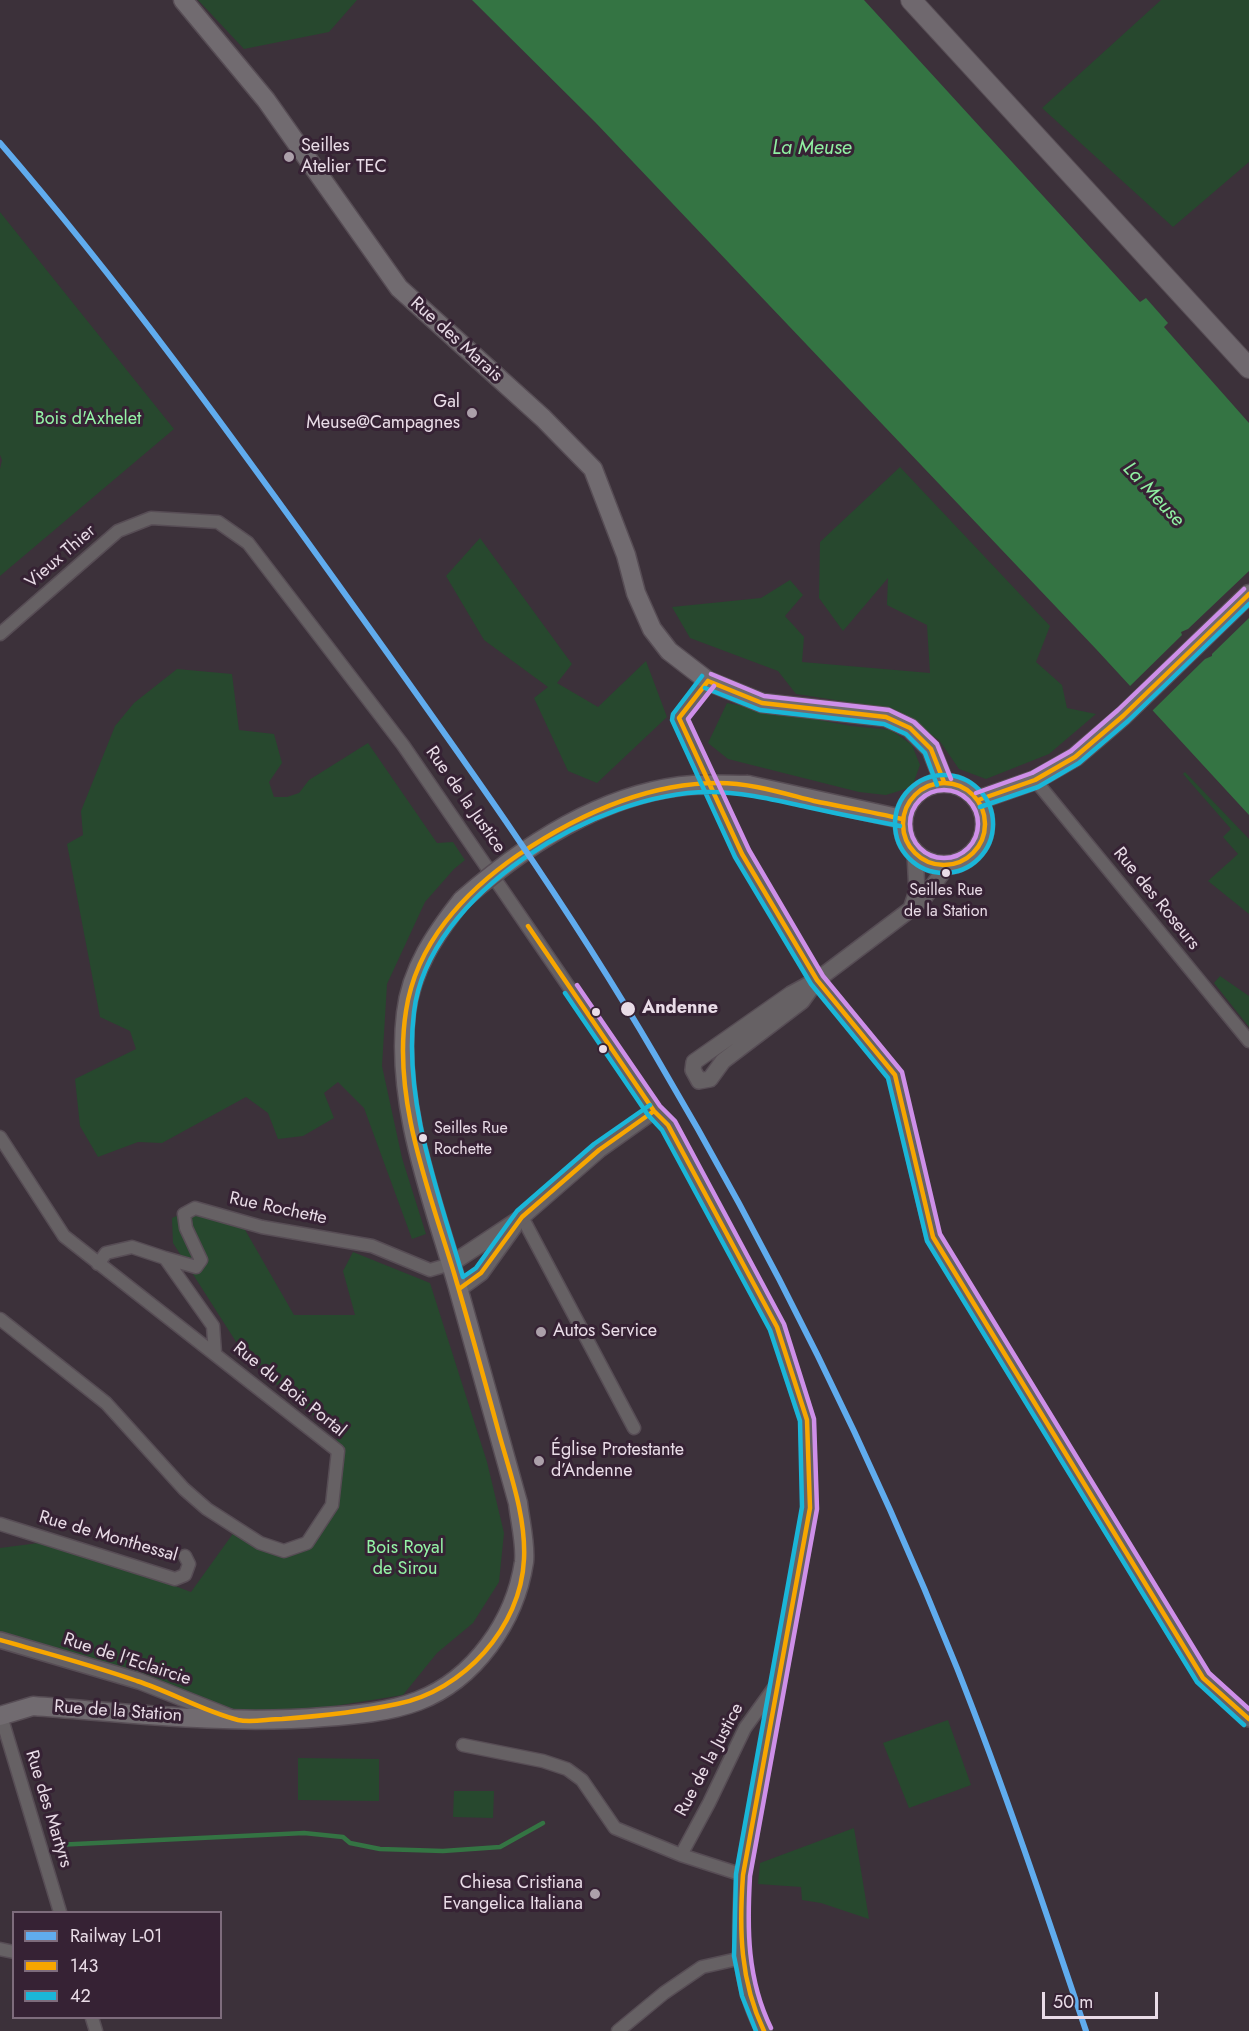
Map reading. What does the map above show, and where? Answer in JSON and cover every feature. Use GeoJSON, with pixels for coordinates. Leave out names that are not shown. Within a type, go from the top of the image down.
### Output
{"type":"FeatureCollection","features":[{"type":"Feature","properties":{"kind":"main road","name":"Rue des Marais"},"geometry":{"type":"LineString","coordinates":[[183,0],[266,100],[399,288],[543,418],[592,469],[626,555],[636,593],[652,629],[669,651],[708,681],[762,703],[886,717],[910,728],[931,749],[944,782]]}},
{"type":"Feature","properties":{"kind":"main road"},"geometry":{"type":"LineString","coordinates":[[911,0],[1249,368]]}},
{"type":"Feature","properties":{"kind":"main road"},"geometry":{"type":"LineString","coordinates":[[978,800],[1035,780],[1075,757],[1123,716],[1249,594]]}},
{"type":"Feature","properties":{"kind":"main road"},"geometry":{"type":"LineString","coordinates":[[944,782],[963,787],[978,800],[985,815],[985,832],[978,848],[966,859],[947,866],[930,863],[915,854],[904,838],[902,819],[909,800],[924,786],[944,782]]}},
{"type":"Feature","properties":{"kind":"main road","name":"Rue de la Station"},"geometry":{"type":"LineString","coordinates":[[0,1716],[33,1706],[241,1721],[346,1715],[419,1700],[457,1677],[474,1663],[490,1645],[513,1608],[524,1560],[518,1503],[412,1119],[404,1056],[406,1011],[419,965],[434,936],[462,900],[499,868],[544,839],[602,808],[646,793],[692,785],[748,785],[902,819]]}},
{"type":"Feature","properties":{"kind":"street","name":"Rue de la Justice"},"geometry":{"type":"LineString","coordinates":[[118,531],[151,518],[218,522],[248,543],[403,746],[654,1111],[668,1125],[777,1327],[807,1420],[810,1508],[776,1685],[744,1875],[740,1914],[742,1958],[747,1994],[764,2031]]}},
{"type":"Feature","properties":{"kind":"street","name":"Vieux Thier"},"geometry":{"type":"LineString","coordinates":[[0,634],[118,531]]}},
{"type":"Feature","properties":{"kind":"street"},"geometry":{"type":"LineString","coordinates":[[708,681],[679,718],[742,854],[818,980],[894,1075],[933,1237],[1203,1678],[1249,1719]]}},
{"type":"Feature","properties":{"kind":"street","name":"Rue des Roseurs"},"geometry":{"type":"LineString","coordinates":[[1035,780],[1249,1041]]}},
{"type":"Feature","properties":{"kind":"street"},"geometry":{"type":"LineString","coordinates":[[911,909],[917,891],[915,854]]}},
{"type":"Feature","properties":{"kind":"street"},"geometry":{"type":"LineString","coordinates":[[818,980],[802,1000],[723,1061],[710,1079],[699,1081],[693,1070],[694,1062],[791,994],[818,980],[911,909],[924,898],[947,866]]}},
{"type":"Feature","properties":{"kind":"street"},"geometry":{"type":"LineString","coordinates":[[451,1264],[522,1217],[599,1150],[654,1111]]}},
{"type":"Feature","properties":{"kind":"street","name":"Rue du Bois Portal"},"geometry":{"type":"LineString","coordinates":[[0,1137],[64,1236],[338,1450],[332,1505],[307,1544],[284,1551],[260,1543],[207,1509],[184,1489],[106,1403],[0,1319]]}},
{"type":"Feature","properties":{"kind":"street","name":"Rue Rochette"},"geometry":{"type":"LineString","coordinates":[[98,1264],[106,1253],[132,1247],[195,1267],[201,1260],[186,1228],[184,1214],[195,1208],[262,1227],[372,1246],[430,1270],[451,1264]]}},
{"type":"Feature","properties":{"kind":"street"},"geometry":{"type":"LineString","coordinates":[[459,1288],[481,1273],[522,1217]]}},
{"type":"Feature","properties":{"kind":"street"},"geometry":{"type":"LineString","coordinates":[[522,1217],[634,1428]]}},
{"type":"Feature","properties":{"kind":"street"},"geometry":{"type":"LineString","coordinates":[[165,1258],[213,1326],[215,1353]]}},
{"type":"Feature","properties":{"kind":"street","name":"Rue de Monthessal"},"geometry":{"type":"LineString","coordinates":[[0,1524],[175,1579],[185,1575],[189,1564],[184,1556]]}},
{"type":"Feature","properties":{"kind":"street","name":"Rue de l'Eclaircie"},"geometry":{"type":"LineString","coordinates":[[0,1640],[139,1681],[241,1721]]}},
{"type":"Feature","properties":{"kind":"street","name":"Rue de la Justice"},"geometry":{"type":"LineString","coordinates":[[681,1855],[710,1803],[745,1728],[776,1685]]}},
{"type":"Feature","properties":{"kind":"street","name":"Rue des Martyrs"},"geometry":{"type":"LineString","coordinates":[[0,1716],[60,1911]]}},
{"type":"Feature","properties":{"kind":"street"},"geometry":{"type":"LineString","coordinates":[[463,1745],[543,1761],[567,1769],[582,1780],[615,1827],[681,1855],[744,1875]]}},
{"type":"Feature","properties":{"kind":"street"},"geometry":{"type":"LineString","coordinates":[[618,2031],[663,1993],[702,1967],[742,1958]]}},
{"type":"Feature","properties":{"kind":"green space"},"geometry":{"type":"Polygon","coordinates":[[[198,0],[357,0],[329,32],[244,49],[198,0]]]}},
{"type":"Feature","properties":{"kind":"green space"},"geometry":{"type":"Polygon","coordinates":[[[1161,0],[1249,0],[1249,162],[1173,227],[1042,108],[1161,0]]]}},
{"type":"Feature","properties":{"kind":"green space","name":"Bois d'Axhelet"},"geometry":{"type":"Polygon","coordinates":[[[0,212],[174,429],[0,576],[0,469],[2,460],[0,455],[0,212]]]}},
{"type":"Feature","properties":{"kind":"green space"},"geometry":{"type":"Polygon","coordinates":[[[900,467],[1050,626],[1036,662],[1062,685],[1067,708],[1096,714],[1049,754],[986,779],[959,769],[939,740],[894,709],[796,694],[778,671],[690,638],[672,607],[761,598],[790,580],[803,595],[785,616],[804,637],[802,662],[930,673],[927,625],[887,605],[888,578],[843,631],[819,598],[820,542],[900,467]]]}},
{"type":"Feature","properties":{"kind":"green space"},"geometry":{"type":"Polygon","coordinates":[[[480,538],[572,664],[557,683],[598,707],[646,661],[667,717],[597,783],[568,771],[534,698],[548,687],[484,640],[446,576],[480,538]]]}},
{"type":"Feature","properties":{"kind":"green space"},"geometry":{"type":"Polygon","coordinates":[[[177,669],[232,674],[239,730],[274,734],[282,763],[269,782],[274,797],[287,797],[299,793],[309,780],[368,743],[437,843],[453,842],[465,860],[425,902],[387,984],[382,1066],[402,1158],[426,1234],[412,1239],[364,1108],[338,1082],[324,1093],[334,1118],[303,1136],[278,1139],[268,1113],[246,1097],[162,1143],[138,1142],[98,1157],[80,1126],[75,1079],[136,1049],[130,1031],[100,1017],[67,844],[83,835],[81,811],[115,726],[134,703],[177,669]]]}},
{"type":"Feature","properties":{"kind":"green space"},"geometry":{"type":"Polygon","coordinates":[[[727,703],[851,726],[891,730],[912,745],[920,765],[912,787],[886,795],[859,792],[728,759],[708,743],[727,703]]]}},
{"type":"Feature","properties":{"kind":"green space"},"geometry":{"type":"Polygon","coordinates":[[[1185,772],[1249,839],[1249,914],[1208,881],[1238,854],[1223,837],[1231,829],[1183,774],[1185,772]]]}},
{"type":"Feature","properties":{"kind":"green space"},"geometry":{"type":"Polygon","coordinates":[[[1220,976],[1249,996],[1249,1027],[1214,983],[1220,976]]]}},
{"type":"Feature","properties":{"kind":"green space","name":"Bois Royal de Sirou"},"geometry":{"type":"Polygon","coordinates":[[[195,1208],[240,1221],[294,1315],[355,1315],[343,1271],[353,1252],[430,1283],[487,1462],[504,1533],[499,1582],[473,1623],[437,1653],[403,1695],[241,1721],[0,1641],[0,1548],[54,1541],[191,1592],[237,1528],[284,1551],[307,1543],[332,1505],[337,1436],[247,1359],[173,1243],[172,1218],[195,1208]]]}},
{"type":"Feature","properties":{"kind":"green space"},"geometry":{"type":"Polygon","coordinates":[[[948,1720],[971,1785],[909,1808],[883,1743],[948,1720]]]}},
{"type":"Feature","properties":{"kind":"green space"},"geometry":{"type":"Polygon","coordinates":[[[298,1758],[379,1759],[379,1801],[298,1800],[298,1758]]]}},
{"type":"Feature","properties":{"kind":"green space"},"geometry":{"type":"Polygon","coordinates":[[[454,1791],[494,1791],[493,1818],[453,1817],[454,1791]]]}},
{"type":"Feature","properties":{"kind":"green space"},"geometry":{"type":"Polygon","coordinates":[[[854,1828],[869,1919],[821,1903],[802,1900],[801,1887],[758,1884],[760,1863],[854,1828]]]}},
{"type":"Feature","properties":{"kind":"water","name":"La Meuse"},"geometry":{"type":"Polygon","coordinates":[[[472,0],[864,0],[1140,302],[1146,298],[1168,323],[1164,327],[1249,423],[1249,815],[1096,649],[595,122],[472,0]]]}},
{"type":"Feature","properties":{"kind":"pier"},"geometry":{"type":"Polygon","coordinates":[[[1249,571],[1249,618],[1212,656],[1205,659],[1151,712],[1128,688],[1182,635],[1181,632],[1188,629],[1249,571]]]}},
{"type":"Feature","properties":{"kind":"waterway"},"geometry":{"type":"LineString","coordinates":[[55,1845],[304,1833],[343,1837],[350,1843],[380,1849],[443,1851],[500,1847],[543,1823]]}},
{"type":"Feature","properties":{"kind":"rail line","name":"L-01"},"geometry":{"type":"LineString","coordinates":[[0,143],[131,303],[254,468],[418,696],[501,814],[580,933],[698,1129],[818,1356],[924,1589],[991,1758],[1086,2031]]}},
{"type":"Feature","properties":{"kind":"transit line"},"geometry":{"type":"LineString","coordinates":[[976,793],[1032,773],[1071,751],[1118,710],[1244,589]]}},
{"type":"Feature","properties":{"kind":"transit line","name":"143"},"geometry":{"type":"LineString","coordinates":[[978,800],[1035,780],[1075,757],[1123,716],[1249,594]]}},
{"type":"Feature","properties":{"kind":"transit line","name":"42"},"geometry":{"type":"LineString","coordinates":[[980,807],[1038,787],[1079,763],[1128,721],[1249,604]]}},
{"type":"Feature","properties":{"kind":"transit line"},"geometry":{"type":"LineString","coordinates":[[711,674],[764,696],[889,710],[914,722],[937,744],[951,779]]}},
{"type":"Feature","properties":{"kind":"transit line","name":"42"},"geometry":{"type":"LineString","coordinates":[[702,676],[673,714],[672,720],[735,857],[811,984],[888,1078],[927,1241],[1197,1682],[1244,1725]]}},
{"type":"Feature","properties":{"kind":"transit line","name":"143"},"geometry":{"type":"LineString","coordinates":[[708,681],[679,718],[742,854],[817,980],[895,1075],[933,1237],[1203,1678],[1249,1719]]}},
{"type":"Feature","properties":{"kind":"transit line","name":"143"},"geometry":{"type":"LineString","coordinates":[[708,681],[762,703],[886,717],[910,728],[931,749],[944,782]]}},
{"type":"Feature","properties":{"kind":"transit line"},"geometry":{"type":"LineString","coordinates":[[714,686],[688,719],[749,850],[823,976],[902,1072],[940,1234],[1209,1673],[1249,1709]]}},
{"type":"Feature","properties":{"kind":"transit line","name":"42"},"geometry":{"type":"LineString","coordinates":[[705,688],[760,710],[884,724],[906,734],[925,753],[937,785]]}},
{"type":"Feature","properties":{"kind":"transit line","name":"42"},"geometry":{"type":"LineString","coordinates":[[944,775],[954,776],[971,783],[985,797],[992,814],[993,824],[992,834],[985,851],[971,865],[954,872],[944,873],[934,872],[917,865],[903,851],[896,834],[895,824],[896,814],[903,797],[917,783],[934,776],[944,775]]}},
{"type":"Feature","properties":{"kind":"transit line","name":"143"},"geometry":{"type":"LineString","coordinates":[[0,1640],[120,1675],[150,1685],[212,1712],[243,1721],[326,1715],[397,1704],[421,1697],[444,1686],[465,1671],[500,1632],[512,1609],[520,1585],[524,1559],[523,1528],[513,1482],[460,1293],[424,1177],[408,1111],[403,1044],[411,987],[420,964],[432,942],[461,903],[498,870],[564,827],[638,795],[691,784],[730,783],[902,819]]}},
{"type":"Feature","properties":{"kind":"transit line","name":"143"},"geometry":{"type":"LineString","coordinates":[[944,783],[960,786],[973,795],[982,808],[985,824],[982,840],[973,853],[960,862],[944,865],[928,862],[915,853],[906,840],[903,824],[906,808],[915,795],[928,786],[944,783]]}},
{"type":"Feature","properties":{"kind":"transit line"},"geometry":{"type":"LineString","coordinates":[[944,790],[957,793],[968,800],[975,811],[978,824],[975,837],[968,848],[957,855],[944,858],[931,855],[920,848],[913,837],[910,824],[913,811],[920,800],[931,793],[944,790]]}},
{"type":"Feature","properties":{"kind":"transit line","name":"42"},"geometry":{"type":"LineString","coordinates":[[650,1105],[594,1144],[517,1211],[476,1268],[463,1277],[425,1146],[418,1113],[412,1045],[414,1012],[426,968],[450,927],[484,890],[525,857],[571,830],[618,810],[665,797],[709,792],[747,795],[900,826]]}},
{"type":"Feature","properties":{"kind":"transit line","name":"143"},"geometry":{"type":"LineString","coordinates":[[528,926],[654,1111],[668,1125],[777,1327],[807,1420],[810,1508],[743,1875],[741,1916],[743,1955],[750,1993],[764,2031]]}},
{"type":"Feature","properties":{"kind":"transit line"},"geometry":{"type":"LineString","coordinates":[[577,985],[660,1106],[675,1121],[784,1324],[814,1419],[817,1509],[750,1876],[750,1954],[757,1991],[771,2028]]}},
{"type":"Feature","properties":{"kind":"transit line","name":"42"},"geometry":{"type":"LineString","coordinates":[[565,993],[648,1115],[662,1130],[770,1330],[800,1421],[802,1507],[736,1874],[734,1956],[742,1996],[756,2031]]}},
{"type":"Feature","properties":{"kind":"transit line","name":"143"},"geometry":{"type":"LineString","coordinates":[[459,1289],[481,1273],[522,1217],[599,1150],[654,1111]]}},
{"type":"Feature","properties":{"kind":"place","name":"Seilles Atelier TEC"},"geometry":{"type":"Point","coordinates":[289,157]}},
{"type":"Feature","properties":{"kind":"place","name":"Gal Meuse@Campagnes"},"geometry":{"type":"Point","coordinates":[472,413]}},
{"type":"Feature","properties":{"kind":"place","name":"Seilles Rue de la Station"},"geometry":{"type":"Point","coordinates":[946,873]}},
{"type":"Feature","properties":{"kind":"place","name":"Andenne"},"geometry":{"type":"Point","coordinates":[628,1009]}},
{"type":"Feature","properties":{"kind":"place","name":"Seilles Rue Rochette"},"geometry":{"type":"Point","coordinates":[423,1138]}},
{"type":"Feature","properties":{"kind":"place","name":"Autos Service"},"geometry":{"type":"Point","coordinates":[541,1332]}},
{"type":"Feature","properties":{"kind":"place","name":"Église Protestante d’Andenne"},"geometry":{"type":"Point","coordinates":[539,1461]}},
{"type":"Feature","properties":{"kind":"place","name":"Chiesa Cristiana Evangelica Italiana"},"geometry":{"type":"Point","coordinates":[595,1894]}}]}
